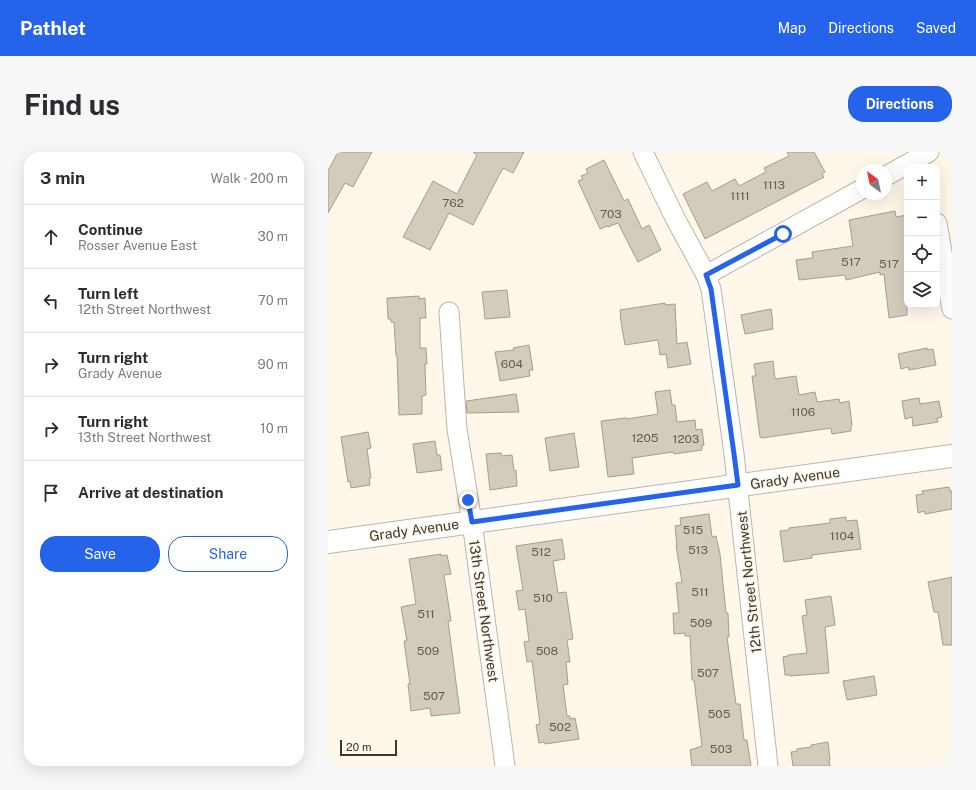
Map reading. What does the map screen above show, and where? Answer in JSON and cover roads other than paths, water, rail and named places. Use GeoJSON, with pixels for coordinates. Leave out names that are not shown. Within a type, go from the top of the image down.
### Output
{"type":"FeatureCollection","features":[{"type":"Feature","properties":{"kind":"main road","name":"Grady Avenue"},"geometry":{"type":"LineString","coordinates":[[328,542],[952,456]]}},
{"type":"Feature","properties":{"kind":"street","name":"12th Street Northwest"},"geometry":{"type":"LineString","coordinates":[[643,152],[675,218],[706,275],[711,289],[738,485],[768,766]]}},
{"type":"Feature","properties":{"kind":"street"},"geometry":{"type":"LineString","coordinates":[[892,173],[930,152],[932,164]]}},
{"type":"Feature","properties":{"kind":"street"},"geometry":{"type":"LineString","coordinates":[[706,275],[856,192]]}},
{"type":"Feature","properties":{"kind":"street"},"geometry":{"type":"LineString","coordinates":[[939,236],[952,309]]}},
{"type":"Feature","properties":{"kind":"street","name":"13th Street Northwest"},"geometry":{"type":"LineString","coordinates":[[449,312],[457,423],[472,522],[504,766]]}}]}
